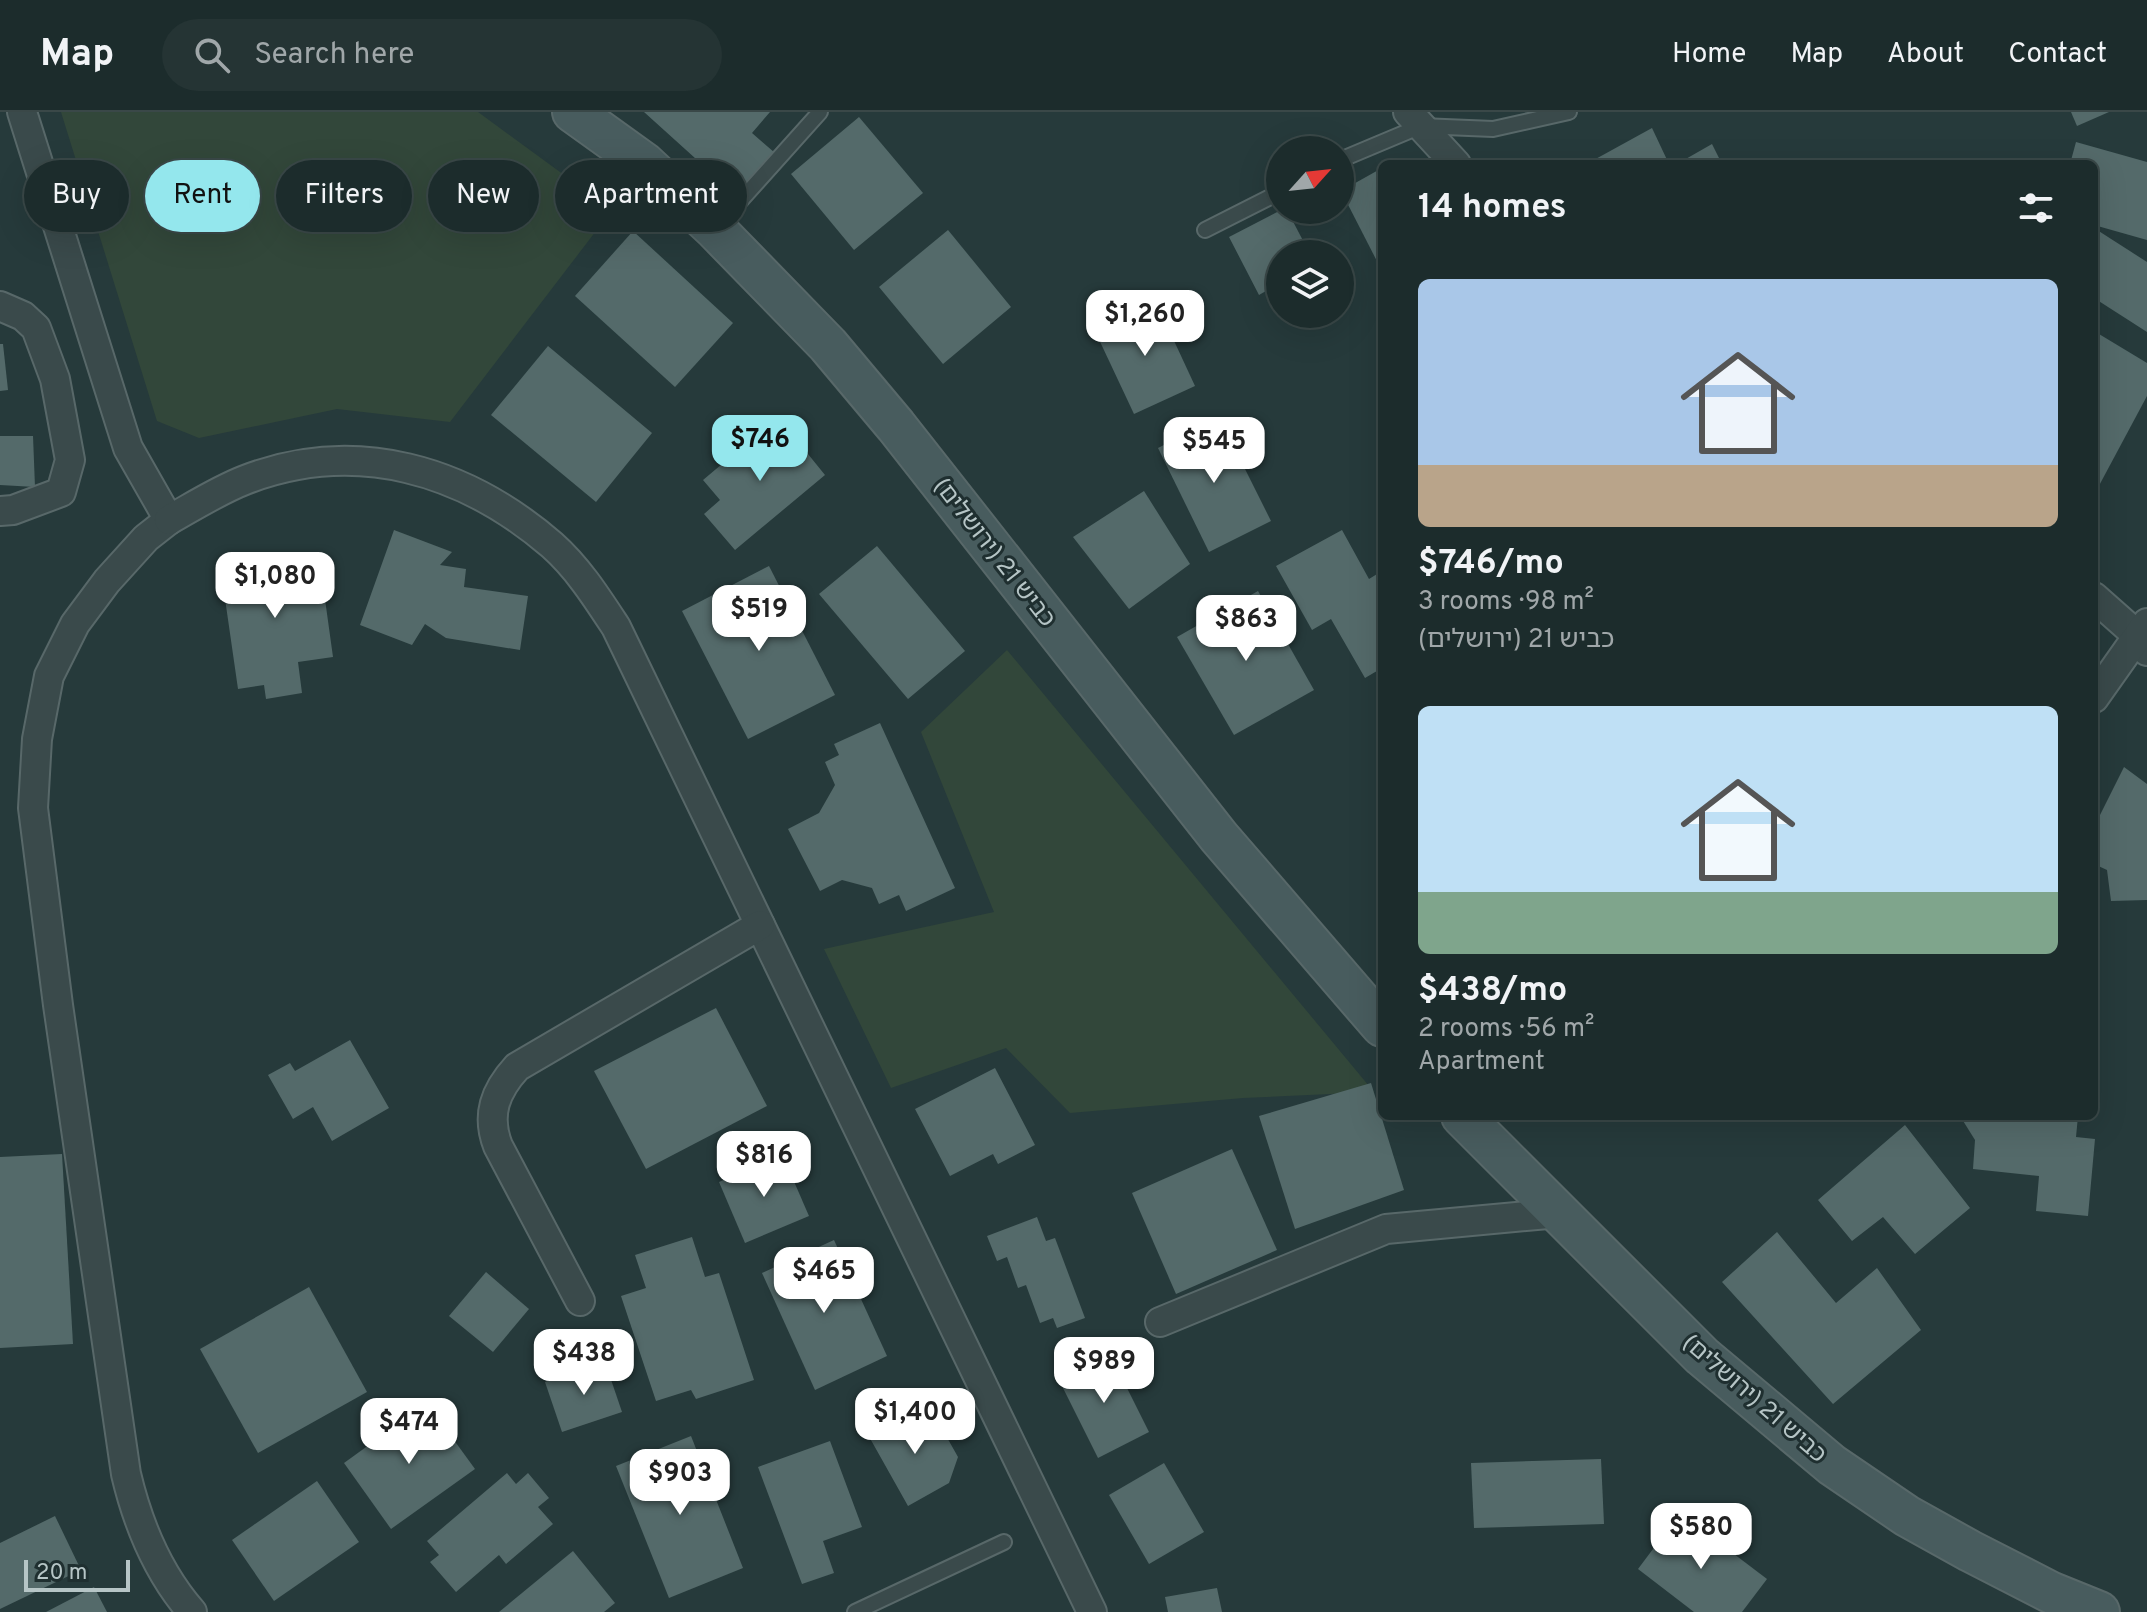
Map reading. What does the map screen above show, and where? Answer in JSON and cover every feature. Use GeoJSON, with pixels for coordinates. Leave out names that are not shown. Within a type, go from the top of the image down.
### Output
{"type":"FeatureCollection","features":[{"type":"Feature","properties":{"kind":"main road","name":"כביש 21 (ירושלים)"},"geometry":{"type":"LineString","coordinates":[[573,112],[640,160]]}},
{"type":"Feature","properties":{"kind":"main road","name":"כביש 21 (ירושלים)"},"geometry":{"type":"LineString","coordinates":[[718,232],[828,345],[886,414],[1219,837],[1378,1021]]}},
{"type":"Feature","properties":{"kind":"main road","name":"כביש 21 (ירושלים)"},"geometry":{"type":"LineString","coordinates":[[1466,1120],[1702,1356],[1832,1465],[1907,1516],[1970,1551],[2052,1593],[2099,1612]]}},
{"type":"Feature","properties":{"kind":"street"},"geometry":{"type":"LineString","coordinates":[[22,112],[128,448],[169,520]]}},
{"type":"Feature","properties":{"kind":"street"},"geometry":{"type":"LineString","coordinates":[[1414,119],[1452,160]]}},
{"type":"Feature","properties":{"kind":"street"},"geometry":{"type":"LineString","coordinates":[[0,306],[23,316],[36,328],[55,379],[70,460],[61,492],[13,510],[0,511]]}},
{"type":"Feature","properties":{"kind":"street"},"geometry":{"type":"LineString","coordinates":[[192,1612],[155,1558],[136,1516],[126,1474],[58,1005],[33,808],[37,739],[49,676],[75,624],[107,581],[146,538],[169,520],[245,480],[280,469],[325,461],[371,461],[417,469],[467,488],[511,513],[562,556],[587,583],[616,627],[1092,1612]]}},
{"type":"Feature","properties":{"kind":"street"},"geometry":{"type":"LineString","coordinates":[[2098,600],[2144,637],[2098,693]]}},
{"type":"Feature","properties":{"kind":"street"},"geometry":{"type":"LineString","coordinates":[[580,1301],[493,1133],[495,1099],[503,1082],[517,1067],[760,925]]}},
{"type":"Feature","properties":{"kind":"street"},"geometry":{"type":"LineString","coordinates":[[1160,1322],[1386,1229],[1559,1213]]}},
{"type":"Feature","properties":{"kind":"lane"},"geometry":{"type":"LineString","coordinates":[[747,193],[820,112]]}},
{"type":"Feature","properties":{"kind":"lane"},"geometry":{"type":"LineString","coordinates":[[1354,152],[1414,119],[1493,129],[1569,112]]}},
{"type":"Feature","properties":{"kind":"lane"},"geometry":{"type":"LineString","coordinates":[[1205,230],[1266,199]]}},
{"type":"Feature","properties":{"kind":"lane"},"geometry":{"type":"LineString","coordinates":[[855,1612],[1004,1542]]}},
{"type":"Feature","properties":{"kind":"green space"},"geometry":{"type":"Polygon","coordinates":[[[61,112],[478,112],[555,168],[555,232],[595,232],[450,422],[337,409],[199,438],[157,421],[98,232],[129,232],[129,160],[76,160],[61,112]]]}},
{"type":"Feature","properties":{"kind":"green space"},"geometry":{"type":"Polygon","coordinates":[[[1007,650],[1374,1092],[1243,1098],[1070,1113],[1006,1048],[891,1088],[824,949],[994,912],[921,732],[1007,650]]]}},
{"type":"Feature","properties":{"kind":"building"},"geometry":{"type":"Polygon","coordinates":[[[644,112],[770,112],[752,133],[775,153],[747,185],[747,160],[697,160],[644,112]]]}},
{"type":"Feature","properties":{"kind":"building"},"geometry":{"type":"Polygon","coordinates":[[[2071,112],[2109,112],[2077,126],[2071,112]]]}},
{"type":"Feature","properties":{"kind":"building"},"geometry":{"type":"Polygon","coordinates":[[[859,117],[923,193],[854,250],[791,174],[859,117]]]}},
{"type":"Feature","properties":{"kind":"building"},"geometry":{"type":"Polygon","coordinates":[[[1652,128],[1667,160],[1594,160],[1652,128]]]}},
{"type":"Feature","properties":{"kind":"building"},"geometry":{"type":"Polygon","coordinates":[[[2076,142],[2147,162],[2147,240],[2098,226],[2098,160],[2071,160],[2076,142]]]}},
{"type":"Feature","properties":{"kind":"building"},"geometry":{"type":"Polygon","coordinates":[[[1712,144],[1720,160],[1684,160],[1712,144]]]}},
{"type":"Feature","properties":{"kind":"building"},"geometry":{"type":"Polygon","coordinates":[[[1378,170],[1378,263],[1354,216],[1354,184],[1378,170]]]}},
{"type":"Feature","properties":{"kind":"building"},"geometry":{"type":"Polygon","coordinates":[[[1266,218],[1266,224],[1294,224],[1303,240],[1266,240],[1266,291],[1259,295],[1229,237],[1266,218]]]}},
{"type":"Feature","properties":{"kind":"building"},"geometry":{"type":"Polygon","coordinates":[[[948,230],[1011,307],[943,364],[879,287],[948,230]]]}},
{"type":"Feature","properties":{"kind":"building"},"geometry":{"type":"Polygon","coordinates":[[[2098,231],[2147,262],[2147,332],[2098,301],[2098,231]]]}},
{"type":"Feature","properties":{"kind":"building"},"geometry":{"type":"Polygon","coordinates":[[[634,232],[733,323],[675,387],[575,296],[634,232]]]}},
{"type":"Feature","properties":{"kind":"building"},"geometry":{"type":"Polygon","coordinates":[[[1156,302],[1195,386],[1134,414],[1095,331],[1156,302]]]}},
{"type":"Feature","properties":{"kind":"building"},"geometry":{"type":"Polygon","coordinates":[[[2098,333],[2147,363],[2147,396],[2098,488],[2098,333]]]}},
{"type":"Feature","properties":{"kind":"building"},"geometry":{"type":"Polygon","coordinates":[[[0,344],[3,344],[8,390],[0,391],[0,344]]]}},
{"type":"Feature","properties":{"kind":"building"},"geometry":{"type":"Polygon","coordinates":[[[548,346],[652,433],[596,502],[491,415],[548,346]]]}},
{"type":"Feature","properties":{"kind":"building"},"geometry":{"type":"Polygon","coordinates":[[[778,417],[825,475],[735,550],[704,514],[720,500],[703,480],[778,417]]]}},
{"type":"Feature","properties":{"kind":"building"},"geometry":{"type":"Polygon","coordinates":[[[1219,417],[1271,521],[1209,552],[1158,448],[1219,417]]]}},
{"type":"Feature","properties":{"kind":"building"},"geometry":{"type":"Polygon","coordinates":[[[0,436],[33,436],[35,487],[0,485],[0,436]]]}},
{"type":"Feature","properties":{"kind":"building"},"geometry":{"type":"Polygon","coordinates":[[[1144,491],[1190,564],[1129,609],[1073,537],[1144,491]]]}},
{"type":"Feature","properties":{"kind":"building"},"geometry":{"type":"Polygon","coordinates":[[[394,530],[452,552],[440,565],[466,569],[464,587],[528,596],[520,650],[446,638],[425,624],[412,645],[360,625],[394,530]]]}},
{"type":"Feature","properties":{"kind":"building"},"geometry":{"type":"Polygon","coordinates":[[[1342,530],[1369,579],[1378,573],[1378,670],[1365,678],[1331,619],[1312,630],[1276,566],[1342,530]]]}},
{"type":"Feature","properties":{"kind":"building"},"geometry":{"type":"Polygon","coordinates":[[[877,546],[965,651],[908,699],[819,594],[877,546]]]}},
{"type":"Feature","properties":{"kind":"building"},"geometry":{"type":"Polygon","coordinates":[[[257,552],[258,564],[319,556],[333,657],[298,662],[302,693],[266,699],[264,685],[238,689],[219,557],[257,552]]]}},
{"type":"Feature","properties":{"kind":"building"},"geometry":{"type":"Polygon","coordinates":[[[769,566],[835,695],[748,739],[682,611],[769,566]]]}},
{"type":"Feature","properties":{"kind":"building"},"geometry":{"type":"Polygon","coordinates":[[[1258,591],[1314,690],[1234,735],[1177,637],[1258,591]]]}},
{"type":"Feature","properties":{"kind":"building"},"geometry":{"type":"Polygon","coordinates":[[[880,723],[955,888],[906,911],[899,895],[879,904],[872,888],[842,880],[820,891],[788,829],[819,813],[835,785],[825,762],[839,755],[834,744],[880,723]]]}},
{"type":"Feature","properties":{"kind":"building"},"geometry":{"type":"Polygon","coordinates":[[[2124,767],[2147,784],[2147,900],[2111,901],[2107,870],[2098,866],[2098,819],[2124,767]]]}},
{"type":"Feature","properties":{"kind":"building"},"geometry":{"type":"Polygon","coordinates":[[[716,1008],[767,1106],[646,1169],[594,1071],[716,1008]]]}},
{"type":"Feature","properties":{"kind":"building"},"geometry":{"type":"Polygon","coordinates":[[[350,1040],[389,1108],[332,1141],[313,1107],[293,1119],[268,1075],[290,1063],[295,1071],[350,1040]]]}},
{"type":"Feature","properties":{"kind":"building"},"geometry":{"type":"Polygon","coordinates":[[[995,1068],[1035,1145],[998,1164],[993,1154],[950,1176],[915,1109],[995,1068]]]}},
{"type":"Feature","properties":{"kind":"building"},"geometry":{"type":"Polygon","coordinates":[[[1371,1083],[1378,1106],[1378,1120],[1382,1120],[1404,1190],[1295,1229],[1259,1116],[1371,1083]]]}},
{"type":"Feature","properties":{"kind":"building"},"geometry":{"type":"Polygon","coordinates":[[[1962,1120],[2078,1120],[2076,1137],[2095,1139],[2088,1216],[2036,1211],[2039,1176],[1973,1169],[1975,1140],[1962,1120]]]}},
{"type":"Feature","properties":{"kind":"building"},"geometry":{"type":"Polygon","coordinates":[[[1905,1125],[1970,1208],[1915,1254],[1883,1217],[1852,1241],[1818,1200],[1905,1125]]]}},
{"type":"Feature","properties":{"kind":"building"},"geometry":{"type":"Polygon","coordinates":[[[1232,1149],[1277,1250],[1176,1294],[1132,1193],[1232,1149]]]}},
{"type":"Feature","properties":{"kind":"building"},"geometry":{"type":"Polygon","coordinates":[[[62,1154],[73,1344],[0,1348],[0,1157],[62,1154]]]}},
{"type":"Feature","properties":{"kind":"building"},"geometry":{"type":"Polygon","coordinates":[[[782,1154],[809,1216],[745,1243],[719,1182],[782,1154]]]}},
{"type":"Feature","properties":{"kind":"building"},"geometry":{"type":"Polygon","coordinates":[[[1037,1217],[1046,1241],[1055,1238],[1085,1318],[1057,1328],[1053,1318],[1040,1323],[1026,1285],[1018,1288],[1007,1257],[997,1261],[987,1236],[1037,1217]]]}},
{"type":"Feature","properties":{"kind":"building"},"geometry":{"type":"Polygon","coordinates":[[[1777,1232],[1836,1303],[1877,1268],[1921,1330],[1833,1404],[1722,1282],[1777,1232]]]}},
{"type":"Feature","properties":{"kind":"building"},"geometry":{"type":"Polygon","coordinates":[[[692,1237],[705,1277],[719,1273],[754,1380],[696,1399],[691,1390],[656,1401],[621,1296],[646,1288],[635,1255],[692,1237]]]}},
{"type":"Feature","properties":{"kind":"building"},"geometry":{"type":"Polygon","coordinates":[[[834,1240],[887,1356],[815,1390],[762,1273],[834,1240]]]}},
{"type":"Feature","properties":{"kind":"building"},"geometry":{"type":"Polygon","coordinates":[[[486,1272],[529,1309],[493,1352],[449,1316],[486,1272]]]}},
{"type":"Feature","properties":{"kind":"building"},"geometry":{"type":"Polygon","coordinates":[[[309,1287],[367,1392],[258,1453],[200,1349],[309,1287]]]}},
{"type":"Feature","properties":{"kind":"building"},"geometry":{"type":"Polygon","coordinates":[[[1109,1352],[1149,1432],[1098,1458],[1058,1378],[1109,1352]]]}},
{"type":"Feature","properties":{"kind":"building"},"geometry":{"type":"Polygon","coordinates":[[[605,1362],[622,1412],[562,1432],[545,1382],[605,1362]]]}},
{"type":"Feature","properties":{"kind":"building"},"geometry":{"type":"Polygon","coordinates":[[[427,1403],[475,1469],[391,1529],[344,1463],[427,1403]]]}},
{"type":"Feature","properties":{"kind":"building"},"geometry":{"type":"Polygon","coordinates":[[[909,1410],[919,1428],[936,1418],[958,1457],[949,1483],[908,1506],[867,1433],[909,1410]]]}},
{"type":"Feature","properties":{"kind":"building"},"geometry":{"type":"Polygon","coordinates":[[[691,1436],[743,1568],[669,1598],[616,1466],[691,1436]]]}},
{"type":"Feature","properties":{"kind":"building"},"geometry":{"type":"Polygon","coordinates":[[[830,1441],[862,1527],[823,1541],[834,1573],[802,1584],[758,1467],[830,1441]]]}},
{"type":"Feature","properties":{"kind":"building"},"geometry":{"type":"Polygon","coordinates":[[[1601,1459],[1604,1524],[1474,1528],[1471,1463],[1601,1459]]]}},
{"type":"Feature","properties":{"kind":"building"},"geometry":{"type":"Polygon","coordinates":[[[1164,1463],[1204,1532],[1149,1564],[1109,1495],[1164,1463]]]}},
{"type":"Feature","properties":{"kind":"building"},"geometry":{"type":"Polygon","coordinates":[[[507,1473],[516,1484],[528,1473],[549,1498],[538,1507],[553,1524],[506,1564],[499,1555],[456,1592],[430,1562],[439,1555],[427,1541],[507,1473]]]}},
{"type":"Feature","properties":{"kind":"building"},"geometry":{"type":"Polygon","coordinates":[[[317,1481],[359,1542],[274,1601],[232,1540],[317,1481]]]}},
{"type":"Feature","properties":{"kind":"building"},"geometry":{"type":"Polygon","coordinates":[[[1680,1513],[1767,1579],[1742,1612],[1694,1612],[1638,1569],[1680,1513]]]}},
{"type":"Feature","properties":{"kind":"building"},"geometry":{"type":"Polygon","coordinates":[[[55,1516],[81,1570],[0,1609],[0,1543],[55,1516]]]}},
{"type":"Feature","properties":{"kind":"building"},"geometry":{"type":"Polygon","coordinates":[[[573,1551],[615,1603],[604,1612],[499,1612],[573,1551]]]}},
{"type":"Feature","properties":{"kind":"building"},"geometry":{"type":"Polygon","coordinates":[[[94,1587],[107,1612],[46,1612],[94,1587]]]}},
{"type":"Feature","properties":{"kind":"building"},"geometry":{"type":"Polygon","coordinates":[[[1217,1588],[1222,1612],[1168,1612],[1165,1597],[1217,1588]]]}}]}
